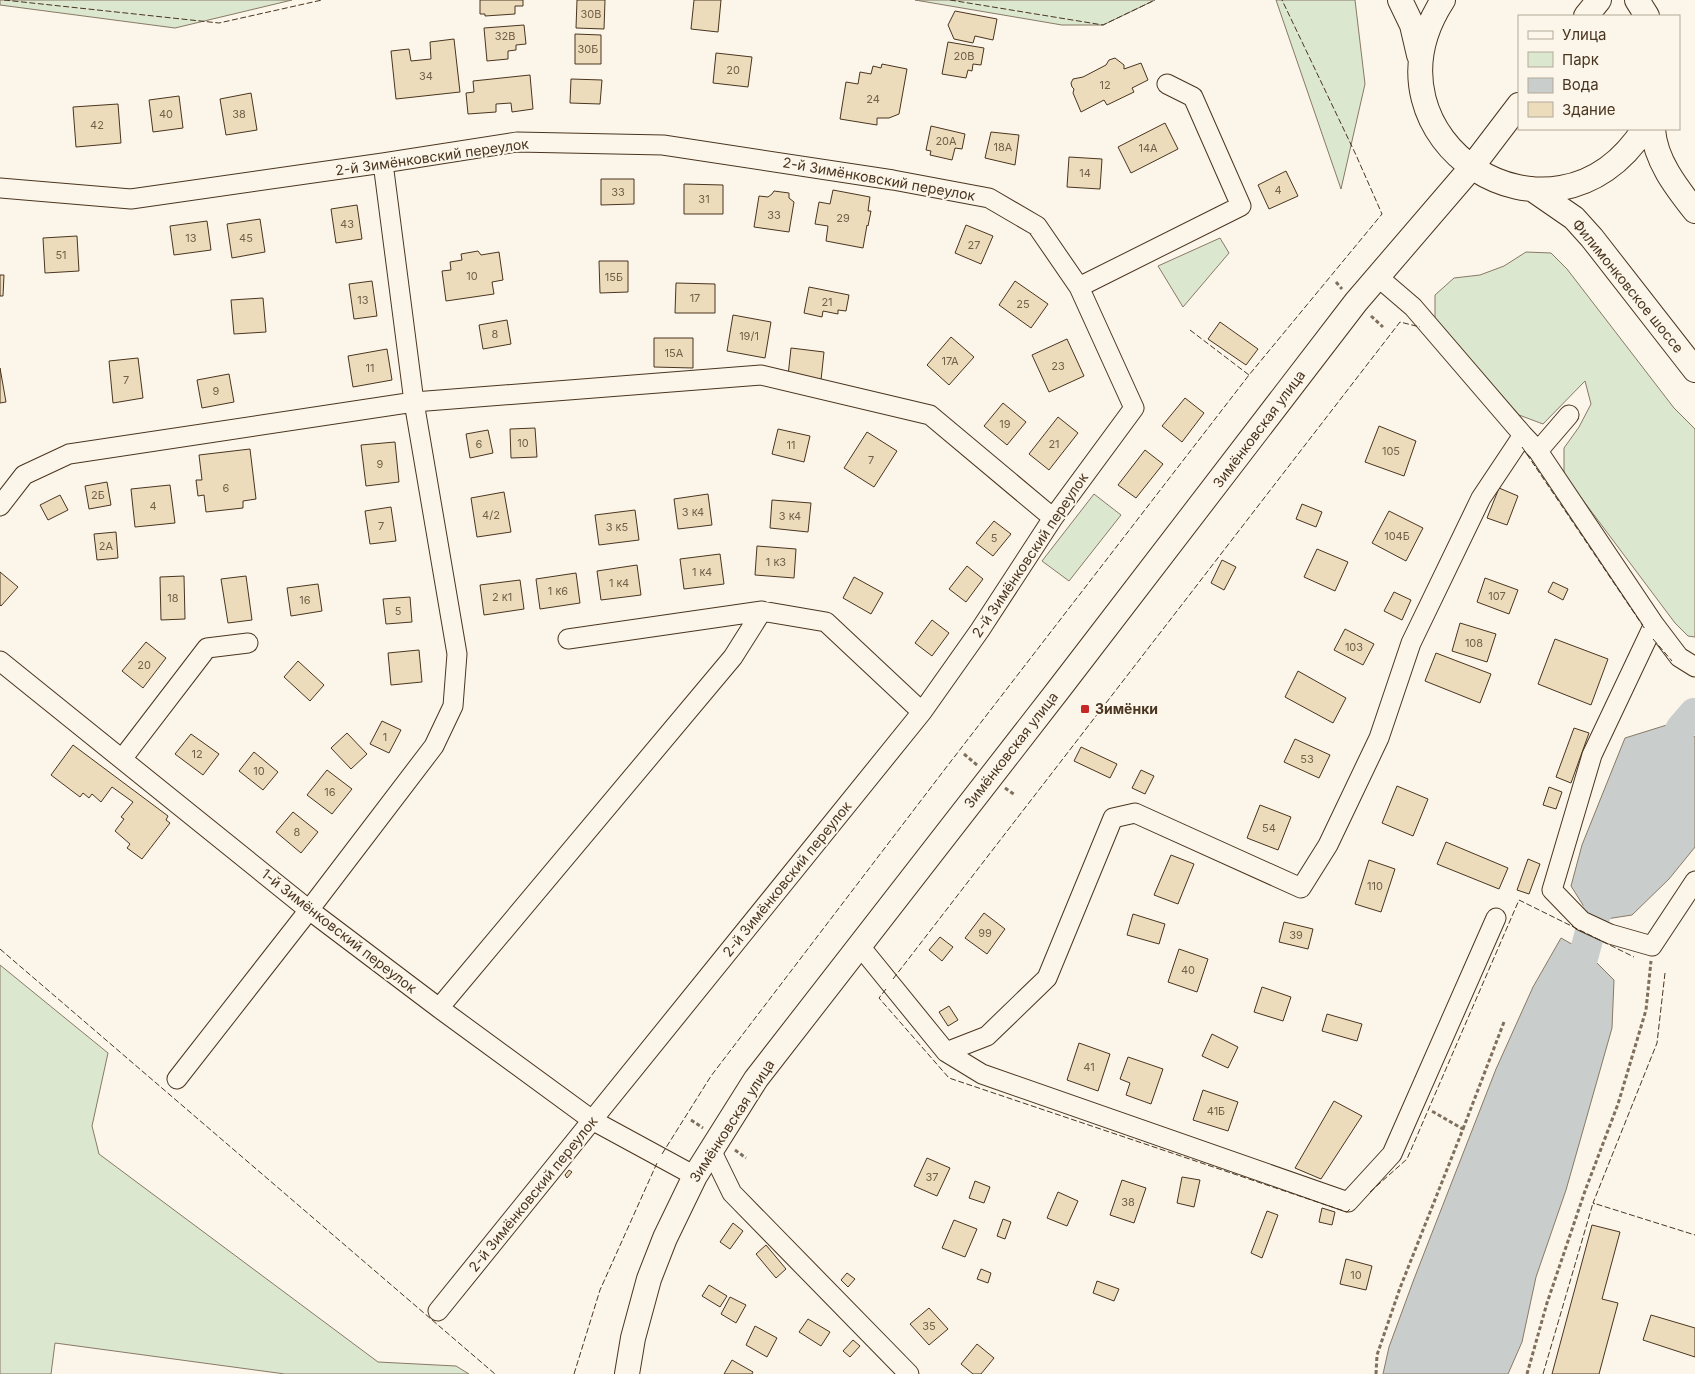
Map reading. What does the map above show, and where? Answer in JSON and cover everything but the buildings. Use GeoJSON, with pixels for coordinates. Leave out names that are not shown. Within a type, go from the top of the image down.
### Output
{"type":"FeatureCollection","features":[{"type":"Feature","properties":{"kind":"main road","name":"Филимонковское шоссе"},"geometry":{"type":"LineString","coordinates":[[1400,0],[1412,25],[1421,62]]}},
{"type":"Feature","properties":{"kind":"main road","name":"Филимонковское шоссе"},"geometry":{"type":"LineString","coordinates":[[1443,0],[1435,12],[1426,34],[1421,62],[1421,79],[1429,113],[1436,129],[1458,156],[1471,168],[1500,183],[1532,189],[1565,187],[1597,175],[1624,155],[1643,130]]}},
{"type":"Feature","properties":{"kind":"main road"},"geometry":{"type":"LineString","coordinates":[[1587,15],[1599,0]]}},
{"type":"Feature","properties":{"kind":"main road"},"geometry":{"type":"LineString","coordinates":[[1637,0],[1646,15]]}},
{"type":"Feature","properties":{"kind":"main road","name":"Зимёнковская улица"},"geometry":{"type":"LineString","coordinates":[[627,1374],[633,1338],[649,1279],[666,1238],[695,1176],[756,1079],[1356,302],[1471,168],[1518,106]]}},
{"type":"Feature","properties":{"kind":"main road"},"geometry":{"type":"LineString","coordinates":[[1653,130],[1654,142],[1663,165],[1695,212]]}},
{"type":"Feature","properties":{"kind":"main road","name":"Филимонковское шоссе"},"geometry":{"type":"LineString","coordinates":[[1532,189],[1574,218],[1592,238],[1695,370]]}},
{"type":"Feature","properties":{"kind":"street"},"geometry":{"type":"LineString","coordinates":[[1079,287],[1241,206],[1193,97],[1167,84]]}},
{"type":"Feature","properties":{"kind":"street","name":"2-й Зимёнковский переулок"},"geometry":{"type":"LineString","coordinates":[[0,188],[131,199],[517,142],[663,144],[893,180],[989,198],[1037,226],[1079,287],[1134,408],[1053,518],[980,630],[922,712],[438,1311]]}},
{"type":"Feature","properties":{"kind":"street"},"geometry":{"type":"LineString","coordinates":[[177,1079],[434,746],[453,706],[458,654],[414,402],[383,163]]}},
{"type":"Feature","properties":{"kind":"street"},"geometry":{"type":"LineString","coordinates":[[1378,277],[1413,307],[1523,436],[1538,450],[1654,624],[1680,657],[1695,667]]}},
{"type":"Feature","properties":{"kind":"street"},"geometry":{"type":"LineString","coordinates":[[0,506],[24,475],[68,454],[414,402],[761,375],[930,416],[1053,518]]}},
{"type":"Feature","properties":{"kind":"street"},"geometry":{"type":"LineString","coordinates":[[1538,450],[1569,415]]}},
{"type":"Feature","properties":{"kind":"street"},"geometry":{"type":"LineString","coordinates":[[946,1052],[987,1036],[1047,978],[1113,818],[1135,813],[1300,888],[1328,845],[1379,738],[1411,643],[1481,498],[1523,436]]}},
{"type":"Feature","properties":{"kind":"street"},"geometry":{"type":"LineString","coordinates":[[439,1008],[733,657],[762,611]]}},
{"type":"Feature","properties":{"kind":"street"},"geometry":{"type":"LineString","coordinates":[[568,639],[762,611],[826,622],[922,712]]}},
{"type":"Feature","properties":{"kind":"street"},"geometry":{"type":"LineString","coordinates":[[1654,624],[1592,755],[1552,890],[1582,921],[1610,934],[1652,946],[1695,881]]}},
{"type":"Feature","properties":{"kind":"street"},"geometry":{"type":"LineString","coordinates":[[122,760],[208,648],[248,643]]}},
{"type":"Feature","properties":{"kind":"street","name":"1-й Зимёнковский переулок"},"geometry":{"type":"LineString","coordinates":[[0,661],[309,910],[439,1008],[592,1120],[695,1176]]}},
{"type":"Feature","properties":{"kind":"street"},"geometry":{"type":"LineString","coordinates":[[859,945],[946,1052],[982,1074],[1348,1202],[1392,1154],[1496,918]]}},
{"type":"Feature","properties":{"kind":"street"},"geometry":{"type":"LineString","coordinates":[[711,1150],[732,1193],[908,1374]]}},
{"type":"Feature","properties":{"kind":"path"},"geometry":{"type":"LineString","coordinates":[[1527,1374],[1547,1303],[1584,1191],[1618,1104],[1646,1010],[1652,946]]}},
{"type":"Feature","properties":{"kind":"path"},"geometry":{"type":"LineString","coordinates":[[1376,1374],[1377,1355],[1397,1297],[1504,1022]]}},
{"type":"Feature","properties":{"kind":"path"},"geometry":{"type":"LineString","coordinates":[[1429,1109],[1463,1129]]}},
{"type":"Feature","properties":{"kind":"green space"},"geometry":{"type":"Polygon","coordinates":[[[0,0],[292,0],[175,28],[0,5],[0,0]]]}},
{"type":"Feature","properties":{"kind":"green space"},"geometry":{"type":"Polygon","coordinates":[[[915,0],[1155,0],[1103,25],[1062,25],[915,0]]]}},
{"type":"Feature","properties":{"kind":"green space"},"geometry":{"type":"Polygon","coordinates":[[[1276,0],[1355,0],[1365,84],[1341,189],[1276,0]]]}},
{"type":"Feature","properties":{"kind":"green space"},"geometry":{"type":"Polygon","coordinates":[[[1220,238],[1229,253],[1183,307],[1158,266],[1220,238]]]}},
{"type":"Feature","properties":{"kind":"green space"},"geometry":{"type":"Polygon","coordinates":[[[1526,252],[1551,253],[1567,269],[1674,408],[1695,429],[1695,637],[1688,636],[1675,623],[1564,475],[1564,448],[1579,427],[1591,404],[1585,381],[1543,424],[1519,415],[1435,320],[1435,295],[1454,278],[1480,275],[1504,266],[1526,252]]]}},
{"type":"Feature","properties":{"kind":"green space"},"geometry":{"type":"Polygon","coordinates":[[[1094,494],[1121,515],[1069,581],[1042,561],[1094,494]]]}},
{"type":"Feature","properties":{"kind":"green space"},"geometry":{"type":"Polygon","coordinates":[[[0,965],[108,1053],[92,1126],[99,1154],[378,1362],[456,1366],[469,1374],[285,1374],[55,1343],[51,1374],[0,1374],[0,965]]]}},
{"type":"Feature","properties":{"kind":"water"},"geometry":{"type":"Polygon","coordinates":[[[1670,724],[1681,728],[1695,737],[1695,847],[1669,879],[1632,915],[1593,921],[1571,886],[1582,845],[1625,738],[1670,724]]]}},
{"type":"Feature","properties":{"kind":"water"},"geometry":{"type":"Polygon","coordinates":[[[1561,938],[1586,952],[1614,980],[1612,1028],[1566,1190],[1536,1277],[1522,1342],[1508,1374],[1383,1374],[1389,1347],[1414,1279],[1496,1069],[1533,987],[1561,938]]]}},
{"type":"Feature","properties":{"kind":"waterway"},"geometry":{"type":"LineString","coordinates":[[1664,764],[1681,728],[1694,713]]}},
{"type":"Feature","properties":{"kind":"waterway"},"geometry":{"type":"LineString","coordinates":[[1574,991],[1593,921],[1604,897]]}},
{"type":"Feature","properties":{"kind":"fence"},"geometry":{"type":"LineString","coordinates":[[4,0],[219,23],[322,0]]}},
{"type":"Feature","properties":{"kind":"fence"},"geometry":{"type":"LineString","coordinates":[[950,0],[1103,25],[1155,0]]}},
{"type":"Feature","properties":{"kind":"fence"},"geometry":{"type":"LineString","coordinates":[[662,1154],[711,1076],[945,769],[1249,375],[1382,214],[1282,0]]}},
{"type":"Feature","properties":{"kind":"fence"},"geometry":{"type":"LineString","coordinates":[[893,979],[1400,322],[1420,327]]}},
{"type":"Feature","properties":{"kind":"fence"},"geometry":{"type":"LineString","coordinates":[[1190,330],[1249,375]]}},
{"type":"Feature","properties":{"kind":"fence"},"geometry":{"type":"LineString","coordinates":[[1522,447],[1645,629]]}},
{"type":"Feature","properties":{"kind":"fence"},"geometry":{"type":"LineString","coordinates":[[1653,639],[1672,661]]}},
{"type":"Feature","properties":{"kind":"fence"},"geometry":{"type":"LineString","coordinates":[[1370,1192],[1407,1159],[1519,900],[1634,957]]}},
{"type":"Feature","properties":{"kind":"fence"},"geometry":{"type":"LineString","coordinates":[[0,949],[495,1374]]}},
{"type":"Feature","properties":{"kind":"fence"},"geometry":{"type":"LineString","coordinates":[[1665,973],[1657,1043],[1593,1203],[1695,1235]]}},
{"type":"Feature","properties":{"kind":"fence"},"geometry":{"type":"LineString","coordinates":[[886,989],[879,998],[949,1078],[1347,1212],[1351,1208]]}},
{"type":"Feature","properties":{"kind":"fence"},"geometry":{"type":"LineString","coordinates":[[574,1374],[600,1290],[657,1163]]}},
{"type":"Feature","properties":{"kind":"fence"},"geometry":{"type":"LineString","coordinates":[[1543,1374],[1593,1203],[1595,1204]]}},
{"type":"Feature","properties":{"kind":"place","name":"Зимёнки"},"geometry":{"type":"Point","coordinates":[1085,709]}}]}
